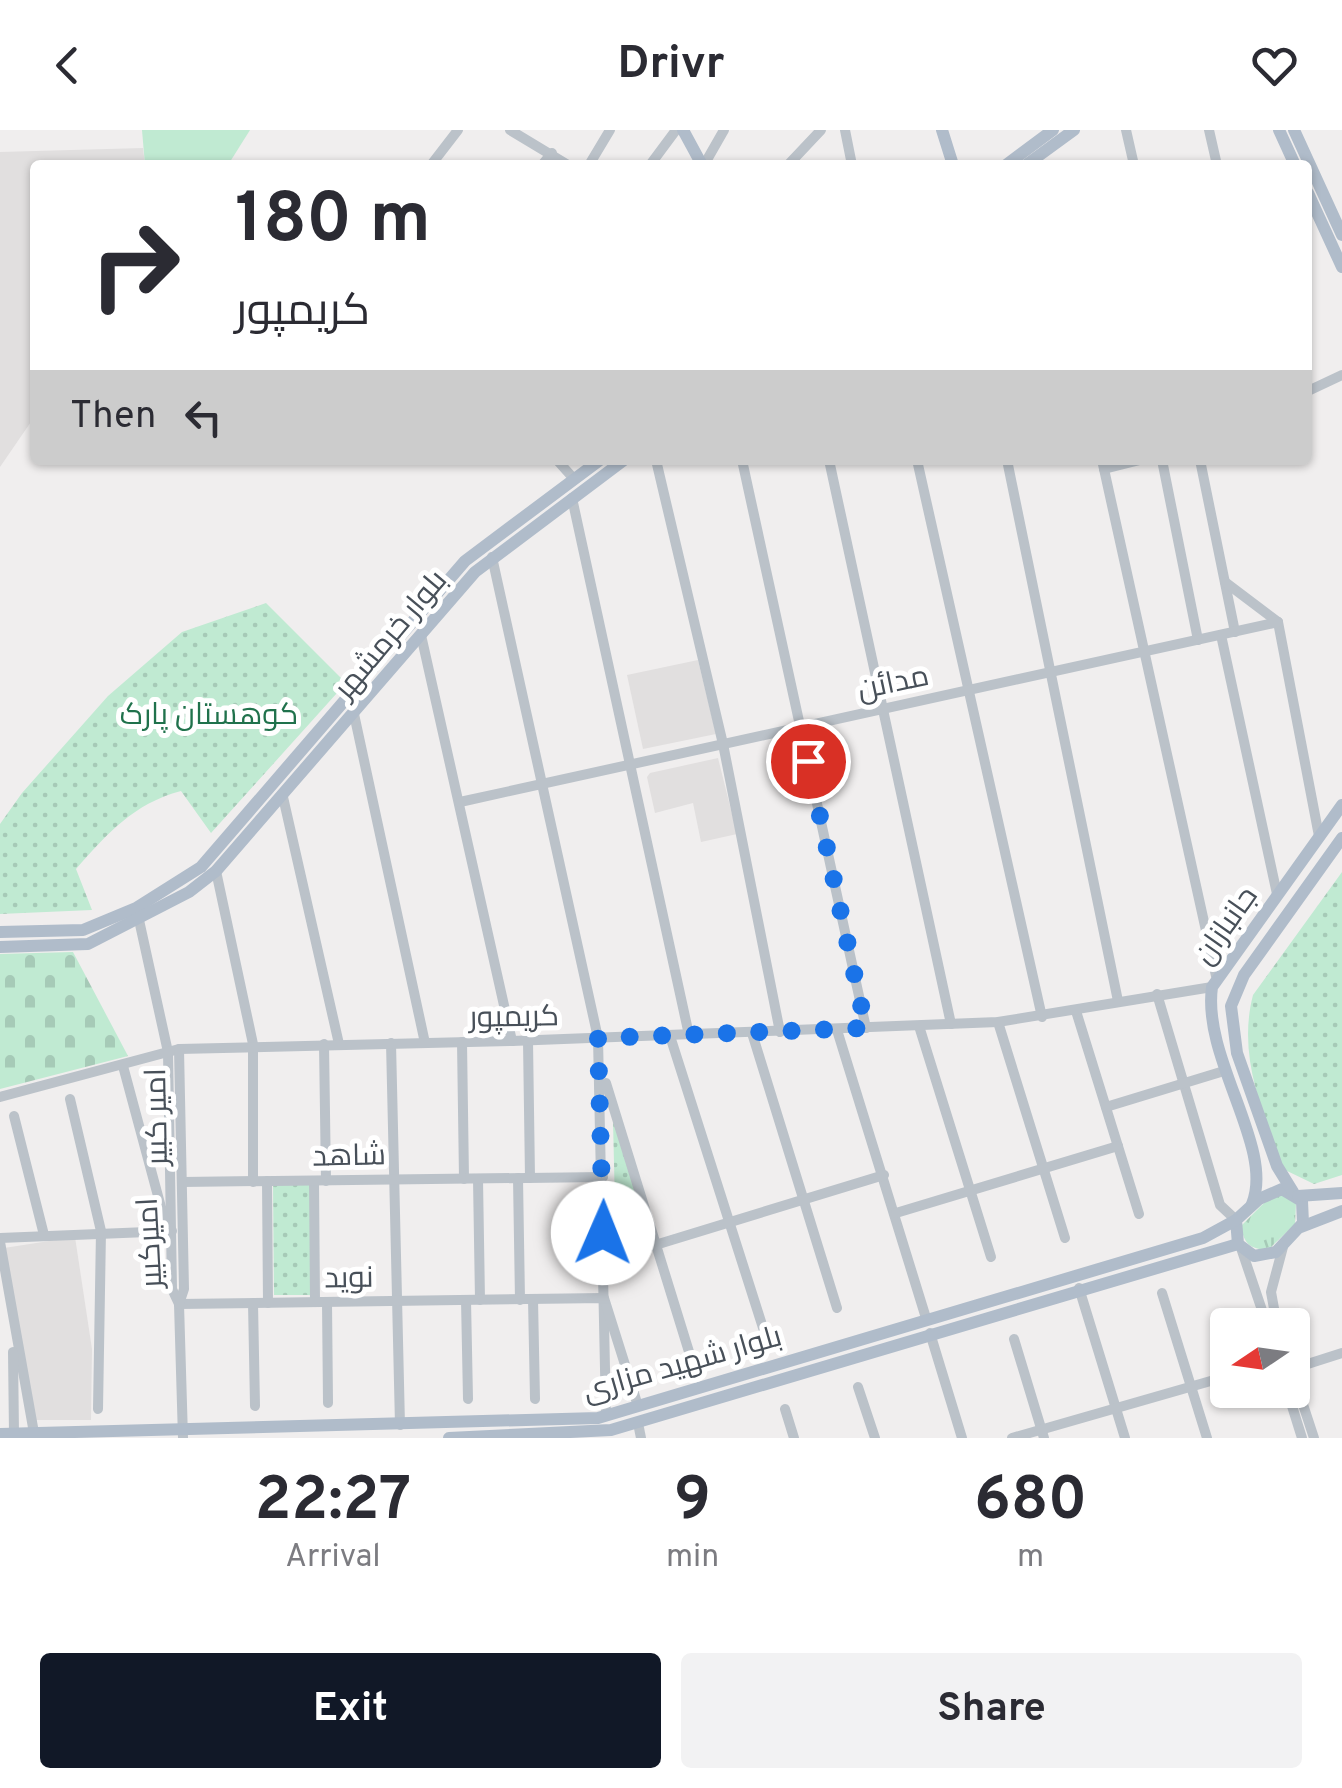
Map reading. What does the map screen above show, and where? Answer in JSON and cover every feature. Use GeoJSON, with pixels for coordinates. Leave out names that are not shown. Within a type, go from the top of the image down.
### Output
{"type":"FeatureCollection","features":[{"type":"Feature","properties":{"kind":"main road"},"geometry":{"type":"LineString","coordinates":[[679,130],[698,160]]}},
{"type":"Feature","properties":{"kind":"main road"},"geometry":{"type":"LineString","coordinates":[[942,130],[950,160]]}},
{"type":"Feature","properties":{"kind":"main road"},"geometry":{"type":"LineString","coordinates":[[1011,160],[1034,136],[1053,130]]}},
{"type":"Feature","properties":{"kind":"main road"},"geometry":{"type":"LineString","coordinates":[[1036,160],[1074,130]]}},
{"type":"Feature","properties":{"kind":"main road"},"geometry":{"type":"LineString","coordinates":[[1279,130],[1293,160]]}},
{"type":"Feature","properties":{"kind":"main road"},"geometry":{"type":"LineString","coordinates":[[1294,130],[1308,160]]}},
{"type":"Feature","properties":{"kind":"main road"},"geometry":{"type":"LineString","coordinates":[[1312,169],[1342,235]]}},
{"type":"Feature","properties":{"kind":"main road"},"geometry":{"type":"LineString","coordinates":[[1312,202],[1342,267]]}},
{"type":"Feature","properties":{"kind":"main road","name":"بلوار خرمشهر"},"geometry":{"type":"LineString","coordinates":[[0,948],[88,944],[139,920],[216,871],[283,798],[311,755],[465,561],[593,465]]}},
{"type":"Feature","properties":{"kind":"main road","name":"بلوار خرمشهر"},"geometry":{"type":"LineString","coordinates":[[0,932],[83,930],[175,885],[201,867],[354,714],[492,557],[617,465]]}},
{"type":"Feature","properties":{"kind":"main road","name":"جانبازان"},"geometry":{"type":"LineString","coordinates":[[1252,1204],[1259,1176],[1210,1023],[1214,982],[1342,806]]}},
{"type":"Feature","properties":{"kind":"main road","name":"جانبازان"},"geometry":{"type":"LineString","coordinates":[[1296,1194],[1276,1166],[1237,1053],[1231,1006],[1244,975],[1342,838]]}},
{"type":"Feature","properties":{"kind":"main road"},"geometry":{"type":"LineString","coordinates":[[1296,1194],[1306,1209],[1299,1228],[1282,1247],[1262,1256],[1239,1245],[1236,1220],[1252,1204],[1276,1190],[1342,1194]]}},
{"type":"Feature","properties":{"kind":"main road"},"geometry":{"type":"LineString","coordinates":[[1299,1228],[1342,1211]]}},
{"type":"Feature","properties":{"kind":"main road","name":"بلوار شهید مزاری"},"geometry":{"type":"LineString","coordinates":[[606,1428],[638,1406],[1204,1238],[1236,1220]]}},
{"type":"Feature","properties":{"kind":"main road","name":"بلوار شهید مزاری"},"geometry":{"type":"LineString","coordinates":[[7,1434],[182,1434],[400,1425],[480,1430],[606,1428],[638,1423],[930,1332],[1239,1245]]}},
{"type":"Feature","properties":{"kind":"main road"},"geometry":{"type":"LineString","coordinates":[[926,1318],[930,1332]]}},
{"type":"Feature","properties":{"kind":"main road","name":"بلوار شهید مزاری"},"geometry":{"type":"LineString","coordinates":[[450,1438],[480,1430]]}},
{"type":"Feature","properties":{"kind":"street"},"geometry":{"type":"LineString","coordinates":[[439,160],[458,130]]}},
{"type":"Feature","properties":{"kind":"street"},"geometry":{"type":"LineString","coordinates":[[510,130],[561,160]]}},
{"type":"Feature","properties":{"kind":"street"},"geometry":{"type":"LineString","coordinates":[[593,160],[610,130]]}},
{"type":"Feature","properties":{"kind":"street"},"geometry":{"type":"LineString","coordinates":[[654,160],[679,130]]}},
{"type":"Feature","properties":{"kind":"street"},"geometry":{"type":"LineString","coordinates":[[702,160],[724,130]]}},
{"type":"Feature","properties":{"kind":"street"},"geometry":{"type":"LineString","coordinates":[[793,160],[821,130]]}},
{"type":"Feature","properties":{"kind":"street"},"geometry":{"type":"LineString","coordinates":[[845,130],[851,160]]}},
{"type":"Feature","properties":{"kind":"street"},"geometry":{"type":"LineString","coordinates":[[1126,130],[1133,160]]}},
{"type":"Feature","properties":{"kind":"street"},"geometry":{"type":"LineString","coordinates":[[1209,130],[1216,160]]}},
{"type":"Feature","properties":{"kind":"street"},"geometry":{"type":"LineString","coordinates":[[546,160],[552,153]]}},
{"type":"Feature","properties":{"kind":"street"},"geometry":{"type":"LineString","coordinates":[[1312,388],[1342,375]]}},
{"type":"Feature","properties":{"kind":"street"},"geometry":{"type":"LineString","coordinates":[[561,465],[574,479]]}},
{"type":"Feature","properties":{"kind":"street"},"geometry":{"type":"LineString","coordinates":[[657,465],[723,744],[780,1032]]}},
{"type":"Feature","properties":{"kind":"street"},"geometry":{"type":"LineString","coordinates":[[743,465],[866,1028]]}},
{"type":"Feature","properties":{"kind":"street"},"geometry":{"type":"LineString","coordinates":[[830,465],[950,1024]]}},
{"type":"Feature","properties":{"kind":"street"},"geometry":{"type":"LineString","coordinates":[[918,465],[972,690],[1042,1017]]}},
{"type":"Feature","properties":{"kind":"street"},"geometry":{"type":"LineString","coordinates":[[1008,465],[1118,1002]]}},
{"type":"Feature","properties":{"kind":"street"},"geometry":{"type":"LineString","coordinates":[[1103,465],[1180,807],[1214,982]]}},
{"type":"Feature","properties":{"kind":"street"},"geometry":{"type":"LineString","coordinates":[[1163,465],[1198,640]]}},
{"type":"Feature","properties":{"kind":"street"},"geometry":{"type":"LineString","coordinates":[[1201,465],[1235,632]]}},
{"type":"Feature","properties":{"kind":"street"},"geometry":{"type":"LineString","coordinates":[[572,498],[606,636],[689,1035]]}},
{"type":"Feature","properties":{"kind":"street"},"geometry":{"type":"LineString","coordinates":[[492,557],[598,1038],[602,1070],[606,1428]]}},
{"type":"Feature","properties":{"kind":"street"},"geometry":{"type":"LineString","coordinates":[[1225,582],[1278,622],[1319,836]]}},
{"type":"Feature","properties":{"kind":"street","name":"مدائن"},"geometry":{"type":"LineString","coordinates":[[460,802],[1278,622]]}},
{"type":"Feature","properties":{"kind":"street"},"geometry":{"type":"LineString","coordinates":[[1221,635],[1277,894]]}},
{"type":"Feature","properties":{"kind":"street"},"geometry":{"type":"LineString","coordinates":[[422,636],[512,1042]]}},
{"type":"Feature","properties":{"kind":"street"},"geometry":{"type":"LineString","coordinates":[[354,714],[425,1042]]}},
{"type":"Feature","properties":{"kind":"street"},"geometry":{"type":"LineString","coordinates":[[283,798],[338,1044]]}},
{"type":"Feature","properties":{"kind":"street"},"geometry":{"type":"LineString","coordinates":[[216,871],[253,1044],[253,1182]]}},
{"type":"Feature","properties":{"kind":"street"},"geometry":{"type":"LineString","coordinates":[[139,920],[174,1050]]}},
{"type":"Feature","properties":{"kind":"street","name":"کریمپور"},"geometry":{"type":"LineString","coordinates":[[0,1097],[174,1050],[253,1044],[512,1042],[998,1022],[1076,1011],[1214,982]]}},
{"type":"Feature","properties":{"kind":"street"},"geometry":{"type":"LineString","coordinates":[[1157,994],[1220,1205],[1236,1220]]}},
{"type":"Feature","properties":{"kind":"street"},"geometry":{"type":"LineString","coordinates":[[1076,1011],[1139,1214]]}},
{"type":"Feature","properties":{"kind":"street"},"geometry":{"type":"LineString","coordinates":[[998,1022],[1065,1238]]}},
{"type":"Feature","properties":{"kind":"street"},"geometry":{"type":"LineString","coordinates":[[919,1026],[991,1257]]}},
{"type":"Feature","properties":{"kind":"street"},"geometry":{"type":"LineString","coordinates":[[837,1030],[926,1318]]}},
{"type":"Feature","properties":{"kind":"street"},"geometry":{"type":"LineString","coordinates":[[752,1033],[838,1308]]}},
{"type":"Feature","properties":{"kind":"street"},"geometry":{"type":"LineString","coordinates":[[670,1036],[764,1331]]}},
{"type":"Feature","properties":{"kind":"street"},"geometry":{"type":"LineString","coordinates":[[528,1041],[524,1178],[527,1300],[535,1399]]}},
{"type":"Feature","properties":{"kind":"street"},"geometry":{"type":"LineString","coordinates":[[462,1042],[464,1179]]}},
{"type":"Feature","properties":{"kind":"street"},"geometry":{"type":"LineString","coordinates":[[391,1043],[400,1425]]}},
{"type":"Feature","properties":{"kind":"street"},"geometry":{"type":"LineString","coordinates":[[324,1044],[321,1302],[328,1403]]}},
{"type":"Feature","properties":{"kind":"street","name":"امیر کبیر"},"geometry":{"type":"LineString","coordinates":[[174,1050],[184,1288],[178,1304]]}},
{"type":"Feature","properties":{"kind":"street","name":"امیرکبیر"},"geometry":{"type":"LineString","coordinates":[[174,1050],[172,1290],[178,1304],[182,1434]]}},
{"type":"Feature","properties":{"kind":"street"},"geometry":{"type":"LineString","coordinates":[[123,1066],[165,1222],[172,1232]]}},
{"type":"Feature","properties":{"kind":"street"},"geometry":{"type":"LineString","coordinates":[[602,1070],[690,1355]]}},
{"type":"Feature","properties":{"kind":"street"},"geometry":{"type":"LineString","coordinates":[[1106,1107],[1224,1071]]}},
{"type":"Feature","properties":{"kind":"street"},"geometry":{"type":"LineString","coordinates":[[70,1099],[101,1231],[98,1409]]}},
{"type":"Feature","properties":{"kind":"street"},"geometry":{"type":"LineString","coordinates":[[14,1116],[44,1236]]}},
{"type":"Feature","properties":{"kind":"street"},"geometry":{"type":"LineString","coordinates":[[896,1214],[1118,1146]]}},
{"type":"Feature","properties":{"kind":"street"},"geometry":{"type":"LineString","coordinates":[[603,1261],[884,1175]]}},
{"type":"Feature","properties":{"kind":"street","name":"شاهد"},"geometry":{"type":"LineString","coordinates":[[182,1182],[604,1177]]}},
{"type":"Feature","properties":{"kind":"street"},"geometry":{"type":"LineString","coordinates":[[478,1178],[480,1300]]}},
{"type":"Feature","properties":{"kind":"street"},"geometry":{"type":"LineString","coordinates":[[267,1181],[268,1303]]}},
{"type":"Feature","properties":{"kind":"street"},"geometry":{"type":"LineString","coordinates":[[34,1433],[0,1240],[101,1231],[172,1232]]}},
{"type":"Feature","properties":{"kind":"street"},"geometry":{"type":"LineString","coordinates":[[1239,1245],[1260,1308]]}},
{"type":"Feature","properties":{"kind":"street"},"geometry":{"type":"LineString","coordinates":[[1274,1308],[1271,1292],[1282,1247]]}},
{"type":"Feature","properties":{"kind":"street"},"geometry":{"type":"LineString","coordinates":[[1079,1288],[1125,1438]]}},
{"type":"Feature","properties":{"kind":"street"},"geometry":{"type":"LineString","coordinates":[[1162,1294],[1207,1438]]}},
{"type":"Feature","properties":{"kind":"street"},"geometry":{"type":"LineString","coordinates":[[604,1298],[638,1406]]}},
{"type":"Feature","properties":{"kind":"street","name":"نوید"},"geometry":{"type":"LineString","coordinates":[[178,1304],[604,1298]]}},
{"type":"Feature","properties":{"kind":"street"},"geometry":{"type":"LineString","coordinates":[[466,1300],[468,1399]]}},
{"type":"Feature","properties":{"kind":"street"},"geometry":{"type":"LineString","coordinates":[[254,1303],[255,1406]]}},
{"type":"Feature","properties":{"kind":"street"},"geometry":{"type":"LineString","coordinates":[[7,1434],[13,1331]]}},
{"type":"Feature","properties":{"kind":"street"},"geometry":{"type":"LineString","coordinates":[[930,1332],[962,1438]]}},
{"type":"Feature","properties":{"kind":"street"},"geometry":{"type":"LineString","coordinates":[[1014,1339],[1043,1433]]}},
{"type":"Feature","properties":{"kind":"street"},"geometry":{"type":"LineString","coordinates":[[1310,1364],[1342,1353]]}},
{"type":"Feature","properties":{"kind":"street"},"geometry":{"type":"LineString","coordinates":[[1012,1438],[1043,1433],[1116,1407],[1210,1381]]}},
{"type":"Feature","properties":{"kind":"street"},"geometry":{"type":"LineString","coordinates":[[858,1387],[875,1438]]}},
{"type":"Feature","properties":{"kind":"street"},"geometry":{"type":"LineString","coordinates":[[1293,1408],[1302,1438]]}},
{"type":"Feature","properties":{"kind":"street"},"geometry":{"type":"LineString","coordinates":[[1304,1408],[1314,1438]]}},
{"type":"Feature","properties":{"kind":"street"},"geometry":{"type":"LineString","coordinates":[[785,1409],[794,1438]]}},
{"type":"Feature","properties":{"kind":"street"},"geometry":{"type":"LineString","coordinates":[[638,1423],[642,1438]]}},
{"type":"Feature","properties":{"kind":"shaded area"},"geometry":{"type":"Polygon","coordinates":[[[143,148],[144,160],[30,160],[30,423],[0,467],[0,152],[143,148]]]}},
{"type":"Feature","properties":{"kind":"shaded area"},"geometry":{"type":"Polygon","coordinates":[[[698,660],[716,734],[643,749],[627,675],[698,660]]]}},
{"type":"Feature","properties":{"kind":"shaded area"},"geometry":{"type":"Polygon","coordinates":[[[718,758],[737,834],[701,842],[693,803],[655,813],[647,777],[650,773],[718,758]]]}},
{"type":"Feature","properties":{"kind":"shaded area"},"geometry":{"type":"Polygon","coordinates":[[[75,1237],[92,1349],[91,1420],[35,1420],[4,1248],[75,1237]]]}},
{"type":"Feature","properties":{"kind":"green space"},"geometry":{"type":"Polygon","coordinates":[[[142,130],[250,130],[231,160],[145,160],[142,130]]]}},
{"type":"Feature","properties":{"kind":"green space","name":"کوهستان پارک"},"geometry":{"type":"Polygon","coordinates":[[[266,603],[346,683],[211,833],[181,791],[164,797],[122,821],[76,869],[92,910],[0,914],[0,824],[22,793],[108,696],[182,632],[266,603]]]}},
{"type":"Feature","properties":{"kind":"green space"},"geometry":{"type":"Polygon","coordinates":[[[1342,872],[1342,1175],[1314,1184],[1283,1169],[1254,1084],[1249,1018],[1253,995],[1342,872]]]}},
{"type":"Feature","properties":{"kind":"green space"},"geometry":{"type":"Polygon","coordinates":[[[73,952],[128,1056],[0,1089],[0,954],[73,952]]]}},
{"type":"Feature","properties":{"kind":"green space"},"geometry":{"type":"Polygon","coordinates":[[[613,1121],[652,1235],[616,1248],[613,1121]]]}},
{"type":"Feature","properties":{"kind":"green space"},"geometry":{"type":"Polygon","coordinates":[[[310,1184],[310,1295],[274,1295],[273,1185],[310,1184]]]}},
{"type":"Feature","properties":{"kind":"green space"},"geometry":{"type":"Polygon","coordinates":[[[1280,1194],[1296,1203],[1295,1224],[1268,1250],[1252,1247],[1241,1226],[1269,1198],[1280,1194]]]}},
{"type":"Feature","properties":{"kind":"route"},"geometry":{"type":"LineString","coordinates":[[603,1233],[602,1070],[598,1038],[866,1028],[808,761]]}}]}
